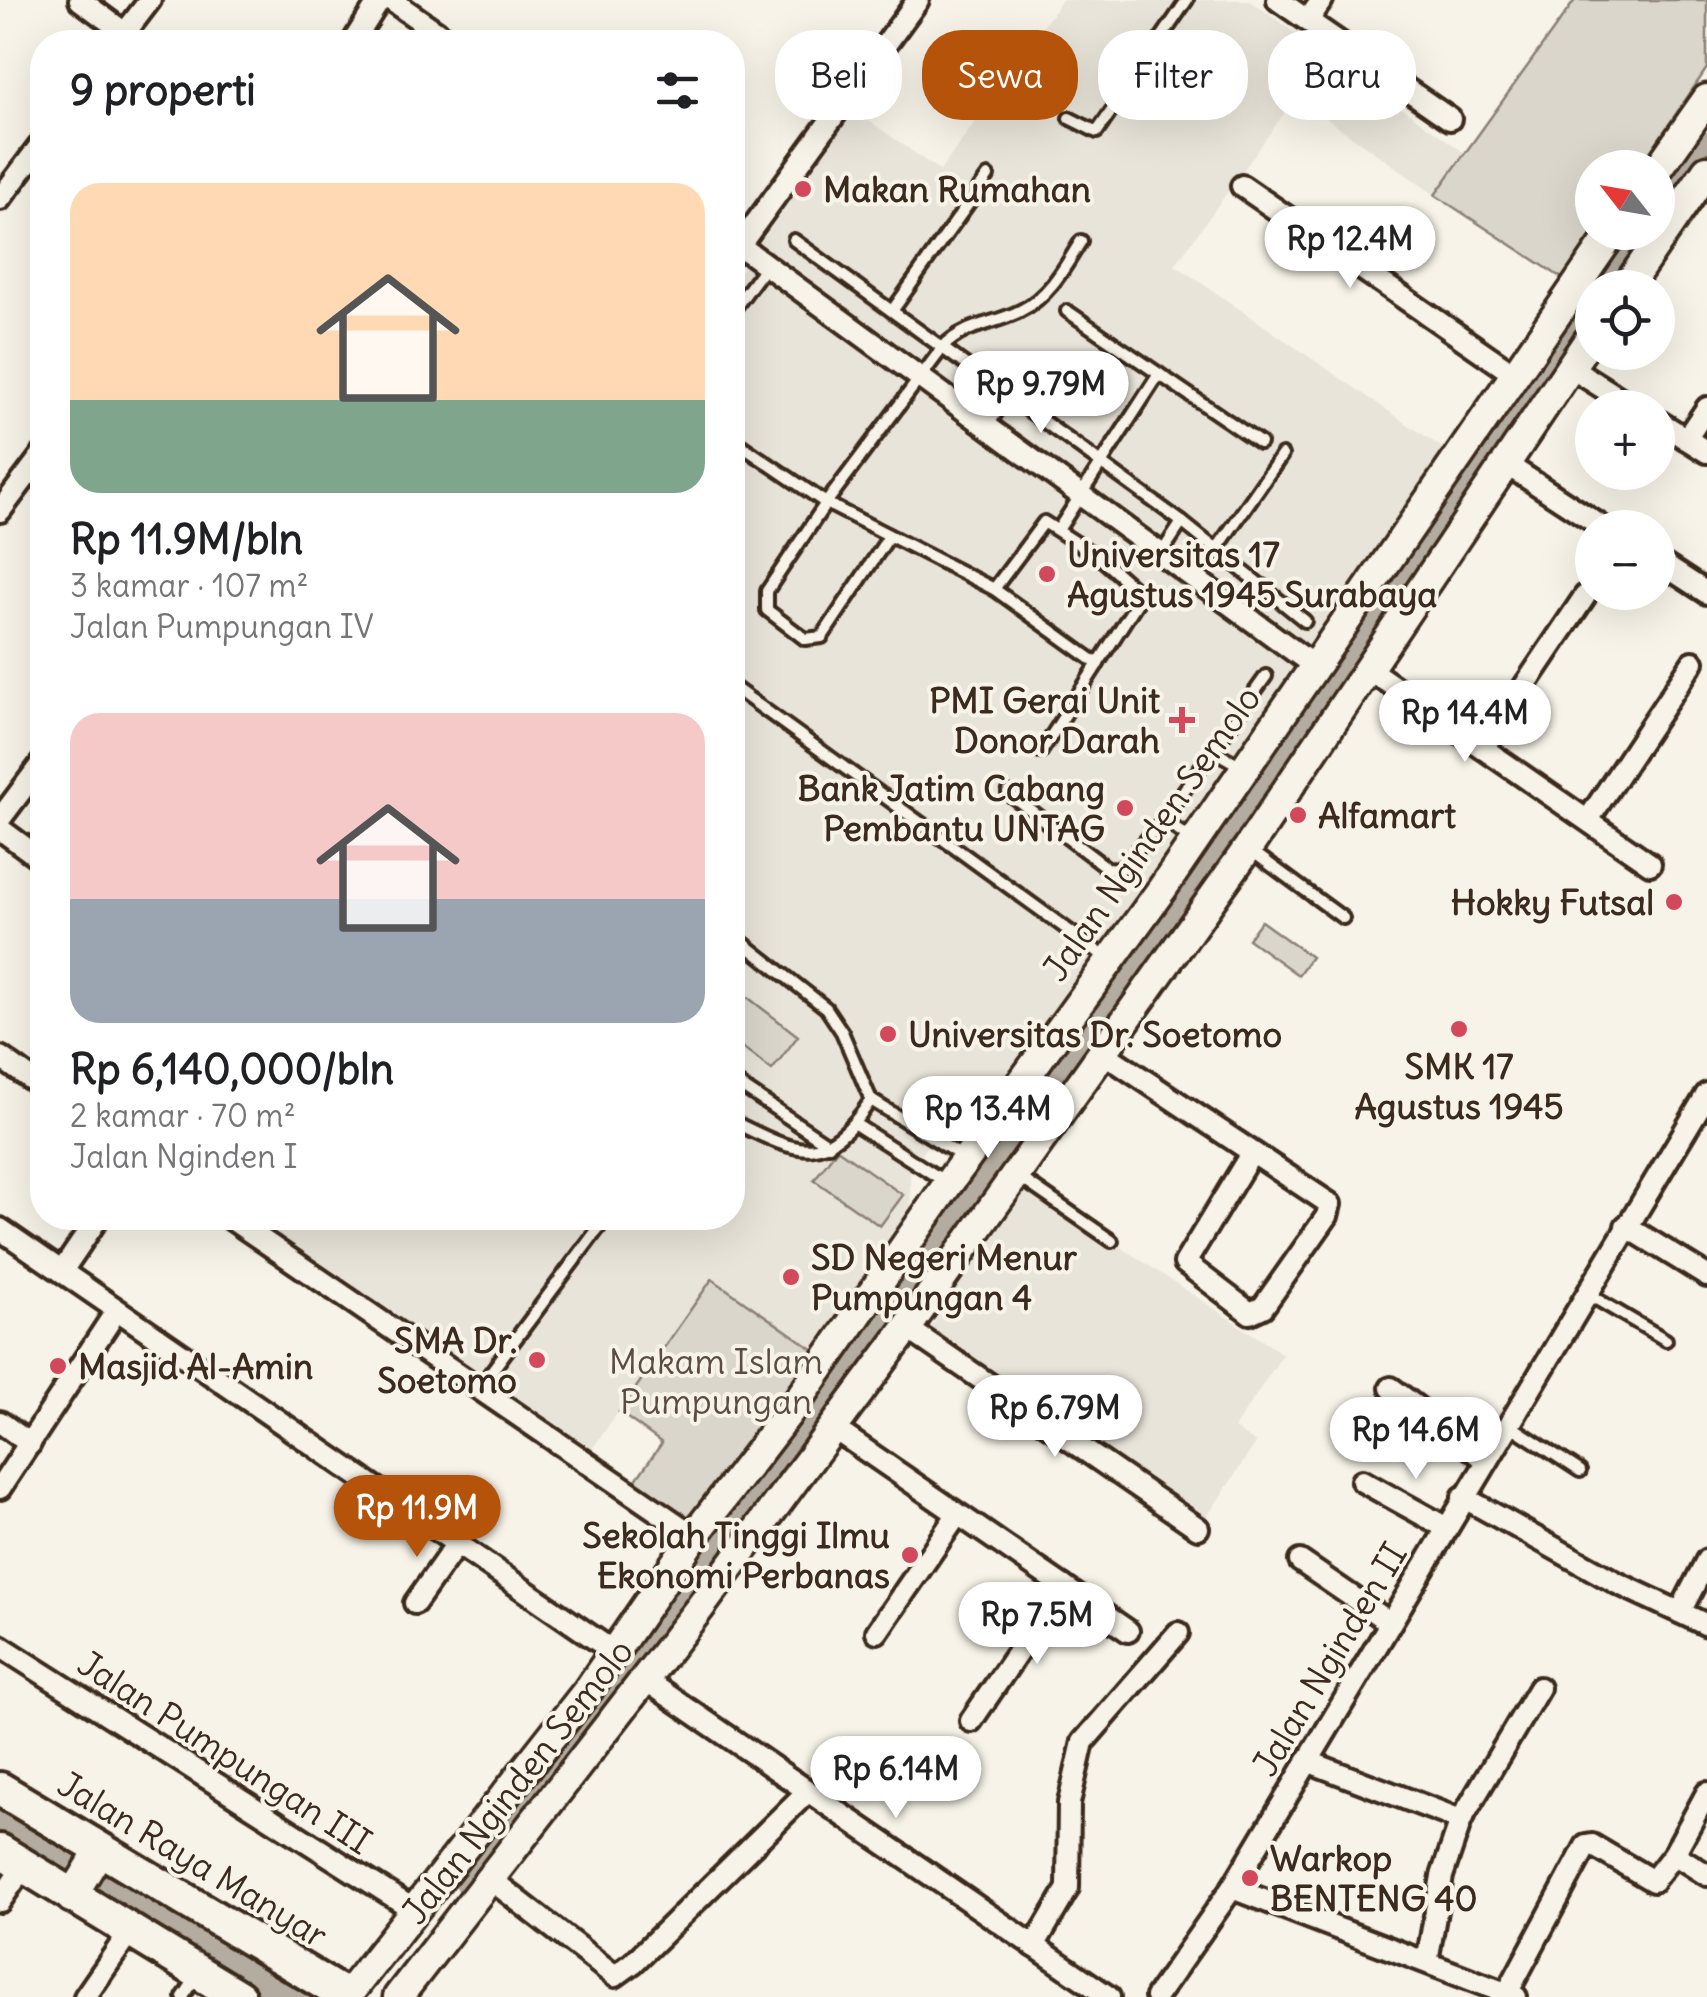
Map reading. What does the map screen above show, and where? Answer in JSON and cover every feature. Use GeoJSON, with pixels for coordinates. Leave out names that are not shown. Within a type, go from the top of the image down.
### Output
{"type":"FeatureCollection","features":[{"type":"Feature","properties":{"kind":"main road"},"geometry":{"type":"LineString","coordinates":[[1671,150],[1707,99]]}},
{"type":"Feature","properties":{"kind":"main road"},"geometry":{"type":"LineString","coordinates":[[1638,270],[1707,170]]}},
{"type":"Feature","properties":{"kind":"main road","name":"Jalan Nginden Semolo"},"geometry":{"type":"LineString","coordinates":[[398,1997],[649,1682],[681,1596],[694,1536],[810,1384],[966,1159],[1102,1052],[1221,853],[1243,767],[1600,250]]}},
{"type":"Feature","properties":{"kind":"main road","name":"Jalan Nginden Semolo"},"geometry":{"type":"LineString","coordinates":[[347,1997],[614,1652],[681,1596],[833,1428],[1014,1174],[1037,1103],[1111,961],[1221,853],[1370,670],[1575,360]]}},
{"type":"Feature","properties":{"kind":"main road","name":"Jalan Raya Manyar"},"geometry":{"type":"LineString","coordinates":[[0,1789],[85,1876],[129,1933],[191,1985],[239,1997]]}},
{"type":"Feature","properties":{"kind":"main road","name":"Jalan Raya Manyar"},"geometry":{"type":"LineString","coordinates":[[12,1859],[85,1876],[347,1997]]}},
{"type":"Feature","properties":{"kind":"street"},"geometry":{"type":"LineString","coordinates":[[80,0],[113,30]]}},
{"type":"Feature","properties":{"kind":"street"},"geometry":{"type":"LineString","coordinates":[[128,30],[150,0]]}},
{"type":"Feature","properties":{"kind":"street"},"geometry":{"type":"LineString","coordinates":[[361,30],[380,0]]}},
{"type":"Feature","properties":{"kind":"street"},"geometry":{"type":"LineString","coordinates":[[391,0],[434,30]]}},
{"type":"Feature","properties":{"kind":"street"},"geometry":{"type":"LineString","coordinates":[[1278,0],[1450,118]]}},
{"type":"Feature","properties":{"kind":"street"},"geometry":{"type":"LineString","coordinates":[[1308,20],[1322,0]]}},
{"type":"Feature","properties":{"kind":"street"},"geometry":{"type":"LineString","coordinates":[[745,233],[916,1]]}},
{"type":"Feature","properties":{"kind":"street"},"geometry":{"type":"LineString","coordinates":[[0,199],[30,159]]}},
{"type":"Feature","properties":{"kind":"street"},"geometry":{"type":"LineString","coordinates":[[1242,186],[1514,374]]}},
{"type":"Feature","properties":{"kind":"street"},"geometry":{"type":"LineString","coordinates":[[745,253],[1313,665]]}},
{"type":"Feature","properties":{"kind":"street"},"geometry":{"type":"LineString","coordinates":[[1570,367],[1607,390]]}},
{"type":"Feature","properties":{"kind":"street"},"geometry":{"type":"LineString","coordinates":[[1686,439],[1707,408]]}},
{"type":"Feature","properties":{"kind":"street"},"geometry":{"type":"LineString","coordinates":[[1675,432],[1707,452]]}},
{"type":"Feature","properties":{"kind":"street"},"geometry":{"type":"LineString","coordinates":[[1506,464],[1576,510]]}},
{"type":"Feature","properties":{"kind":"street"},"geometry":{"type":"LineString","coordinates":[[0,511],[30,470]]}},
{"type":"Feature","properties":{"kind":"street"},"geometry":{"type":"LineString","coordinates":[[1675,573],[1707,593]]}},
{"type":"Feature","properties":{"kind":"street"},"geometry":{"type":"LineString","coordinates":[[1483,748],[1576,610]]}},
{"type":"Feature","properties":{"kind":"street"},"geometry":{"type":"LineString","coordinates":[[1588,820],[1693,662]]}},
{"type":"Feature","properties":{"kind":"street"},"geometry":{"type":"LineString","coordinates":[[1370,670],[1650,864]]}},
{"type":"Feature","properties":{"kind":"street"},"geometry":{"type":"LineString","coordinates":[[0,820],[30,779]]}},
{"type":"Feature","properties":{"kind":"street"},"geometry":{"type":"LineString","coordinates":[[0,829],[30,851]]}},
{"type":"Feature","properties":{"kind":"street"},"geometry":{"type":"LineString","coordinates":[[1102,1052],[1330,1204],[1327,1216],[1263,1306],[1250,1313],[1192,1271],[1185,1258],[1251,1154]]}},
{"type":"Feature","properties":{"kind":"street"},"geometry":{"type":"LineString","coordinates":[[0,1057],[30,1078]]}},
{"type":"Feature","properties":{"kind":"street","name":"Jalan Nginden II"},"geometry":{"type":"LineString","coordinates":[[1156,1997],[1232,1888],[1485,1459],[1707,1094]]}},
{"type":"Feature","properties":{"kind":"street"},"geometry":{"type":"LineString","coordinates":[[1626,1226],[1707,1276]]}},
{"type":"Feature","properties":{"kind":"street"},"geometry":{"type":"LineString","coordinates":[[0,1230],[614,1652]]}},
{"type":"Feature","properties":{"kind":"street"},"geometry":{"type":"LineString","coordinates":[[62,1271],[90,1230]]}},
{"type":"Feature","properties":{"kind":"street"},"geometry":{"type":"LineString","coordinates":[[248,1230],[694,1536]]}},
{"type":"Feature","properties":{"kind":"street"},"geometry":{"type":"LineString","coordinates":[[0,1488],[116,1310]]}},
{"type":"Feature","properties":{"kind":"street"},"geometry":{"type":"LineString","coordinates":[[907,1328],[1198,1528]]}},
{"type":"Feature","properties":{"kind":"street"},"geometry":{"type":"LineString","coordinates":[[1391,1388],[1485,1459]]}},
{"type":"Feature","properties":{"kind":"street"},"geometry":{"type":"LineString","coordinates":[[0,1422],[30,1444]]}},
{"type":"Feature","properties":{"kind":"street"},"geometry":{"type":"LineString","coordinates":[[833,1428],[1128,1631]]}},
{"type":"Feature","properties":{"kind":"street"},"geometry":{"type":"LineString","coordinates":[[1362,1480],[1445,1528]]}},
{"type":"Feature","properties":{"kind":"street"},"geometry":{"type":"LineString","coordinates":[[1464,1497],[1617,1583],[1707,1625]]}},
{"type":"Feature","properties":{"kind":"street"},"geometry":{"type":"LineString","coordinates":[[878,1632],[957,1515]]}},
{"type":"Feature","properties":{"kind":"street"},"geometry":{"type":"LineString","coordinates":[[415,1603],[456,1545]]}},
{"type":"Feature","properties":{"kind":"street"},"geometry":{"type":"LineString","coordinates":[[1680,1612],[1707,1560]]}},
{"type":"Feature","properties":{"kind":"street"},"geometry":{"type":"LineString","coordinates":[[1300,1561],[1389,1622]]}},
{"type":"Feature","properties":{"kind":"street"},"geometry":{"type":"LineString","coordinates":[[971,1721],[1062,1586]]}},
{"type":"Feature","properties":{"kind":"street"},"geometry":{"type":"LineString","coordinates":[[1034,1946],[1068,1888],[1069,1803],[1083,1742],[1178,1633]]}},
{"type":"Feature","properties":{"kind":"street","name":"Jalan Pumpungan III"},"geometry":{"type":"LineString","coordinates":[[0,1646],[416,1911]]}},
{"type":"Feature","properties":{"kind":"street"},"geometry":{"type":"LineString","coordinates":[[649,1682],[1109,1997]]}},
{"type":"Feature","properties":{"kind":"street"},"geometry":{"type":"LineString","coordinates":[[1427,1962],[1447,1857],[1461,1820],[1538,1688]]}},
{"type":"Feature","properties":{"kind":"street"},"geometry":{"type":"LineString","coordinates":[[1307,1760],[1461,1820]]}},
{"type":"Feature","properties":{"kind":"street"},"geometry":{"type":"LineString","coordinates":[[489,1878],[608,1972],[620,1974],[808,1791]]}},
{"type":"Feature","properties":{"kind":"street"},"geometry":{"type":"LineString","coordinates":[[1232,1888],[1509,1996],[1586,1846],[1592,1845],[1646,1879],[1658,1879],[1706,1797]]}},
{"type":"Feature","properties":{"kind":"street"},"geometry":{"type":"LineString","coordinates":[[1674,1854],[1707,1875]]}},
{"type":"Feature","properties":{"kind":"street"},"geometry":{"type":"LineString","coordinates":[[0,1901],[12,1859]]}},
{"type":"Feature","properties":{"kind":"street"},"geometry":{"type":"LineString","coordinates":[[84,1997],[129,1933]]}},
{"type":"Feature","properties":{"kind":"lane"},"geometry":{"type":"LineString","coordinates":[[1073,120],[1091,133],[1097,132],[1187,0]]}},
{"type":"Feature","properties":{"kind":"lane"},"geometry":{"type":"LineString","coordinates":[[892,310],[988,176]]}},
{"type":"Feature","properties":{"kind":"lane"},"geometry":{"type":"LineString","coordinates":[[794,240],[1182,522],[1305,621]]}},
{"type":"Feature","properties":{"kind":"lane"},"geometry":{"type":"LineString","coordinates":[[888,538],[822,638],[805,639],[774,618],[764,601],[772,581],[942,347],[964,330],[1020,312],[1039,298],[1081,241]]}},
{"type":"Feature","properties":{"kind":"lane"},"geometry":{"type":"LineString","coordinates":[[745,294],[766,266]]}},
{"type":"Feature","properties":{"kind":"lane"},"geometry":{"type":"LineString","coordinates":[[1067,311],[1260,443]]}},
{"type":"Feature","properties":{"kind":"lane"},"geometry":{"type":"LineString","coordinates":[[1058,530],[1098,462],[1159,374]]}},
{"type":"Feature","properties":{"kind":"lane"},"geometry":{"type":"LineString","coordinates":[[986,428],[1008,396]]}},
{"type":"Feature","properties":{"kind":"lane"},"geometry":{"type":"LineString","coordinates":[[745,448],[826,503],[994,589],[1098,664]]}},
{"type":"Feature","properties":{"kind":"lane"},"geometry":{"type":"LineString","coordinates":[[1216,550],[1282,455]]}},
{"type":"Feature","properties":{"kind":"lane"},"geometry":{"type":"LineString","coordinates":[[1161,554],[1182,522]]}},
{"type":"Feature","properties":{"kind":"lane"},"geometry":{"type":"LineString","coordinates":[[994,589],[1040,523],[1058,530],[1100,558],[1142,595],[1041,752]]}},
{"type":"Feature","properties":{"kind":"lane"},"geometry":{"type":"LineString","coordinates":[[1244,614],[1264,586]]}},
{"type":"Feature","properties":{"kind":"lane"},"geometry":{"type":"LineString","coordinates":[[1008,794],[1114,870],[1127,865],[1266,676]]}},
{"type":"Feature","properties":{"kind":"lane"},"geometry":{"type":"LineString","coordinates":[[745,695],[1111,961]]}},
{"type":"Feature","properties":{"kind":"lane"},"geometry":{"type":"LineString","coordinates":[[1212,750],[1243,767]]}},
{"type":"Feature","properties":{"kind":"lane"},"geometry":{"type":"LineString","coordinates":[[1163,820],[1343,918]]}},
{"type":"Feature","properties":{"kind":"lane"},"geometry":{"type":"LineString","coordinates":[[745,944],[826,1008],[842,1032],[871,1100],[966,1159]]}},
{"type":"Feature","properties":{"kind":"lane"},"geometry":{"type":"LineString","coordinates":[[745,1089],[829,1145]]}},
{"type":"Feature","properties":{"kind":"lane"},"geometry":{"type":"LineString","coordinates":[[745,1126],[792,1150],[810,1152],[829,1145],[855,1124],[871,1100]]}},
{"type":"Feature","properties":{"kind":"lane"},"geometry":{"type":"LineString","coordinates":[[855,1124],[948,1184]]}},
{"type":"Feature","properties":{"kind":"lane"},"geometry":{"type":"LineString","coordinates":[[1014,1174],[1112,1241]]}},
{"type":"Feature","properties":{"kind":"lane"},"geometry":{"type":"LineString","coordinates":[[479,1388],[597,1230]]}},
{"type":"Feature","properties":{"kind":"lane"},"geometry":{"type":"LineString","coordinates":[[1586,1293],[1666,1340]]}},
{"type":"Feature","properties":{"kind":"lane"},"geometry":{"type":"LineString","coordinates":[[1507,1423],[1580,1470]]}},
{"type":"Feature","properties":{"kind":"shaded area","name":"Universitas 17 Agustus 1945 Surabaya"},"geometry":{"type":"Polygon","coordinates":[[[1062,0],[1249,0],[1291,30],[1268,30],[1268,120],[1279,120],[1175,265],[1447,451],[1095,955],[991,1113],[938,1131],[933,1138],[910,1172],[911,1213],[814,1350],[712,1279],[588,1455],[259,1230],[745,1230],[745,264],[847,120],[868,120],[940,171],[976,120],[1078,120],[1078,30],[1041,30],[1062,0]]]}},
{"type":"Feature","properties":{"kind":"shaded area","name":"Universitas 17 Agustus 1945 Surabaya"},"geometry":{"type":"Polygon","coordinates":[[[1416,118],[1465,153],[1435,195],[1329,120],[1416,118]]]}},
{"type":"Feature","properties":{"kind":"shaded area"},"geometry":{"type":"Polygon","coordinates":[[[1025,1184],[1283,1354],[1234,1428],[1256,1443],[1206,1518],[927,1334],[1025,1184]]]}},
{"type":"Feature","properties":{"kind":"green space"},"geometry":{"type":"Polygon","coordinates":[[[1575,0],[1707,0],[1707,68],[1652,150],[1575,150],[1575,250],[1585,250],[1565,280],[1435,195],[1575,0]]]}},
{"type":"Feature","properties":{"kind":"green space"},"geometry":{"type":"Polygon","coordinates":[[[1261,921],[1311,957],[1298,975],[1248,939],[1261,921]]]}},
{"type":"Feature","properties":{"kind":"green space"},"geometry":{"type":"Polygon","coordinates":[[[745,995],[798,1036],[772,1070],[745,1049],[745,995]]]}},
{"type":"Feature","properties":{"kind":"green space"},"geometry":{"type":"Polygon","coordinates":[[[837,1149],[903,1195],[880,1226],[814,1180],[837,1149]]]}},
{"type":"Feature","properties":{"kind":"green space","name":"Makam Islam Pumpungan"},"geometry":{"type":"Polygon","coordinates":[[[712,1279],[814,1350],[690,1525],[633,1484],[662,1443],[619,1412],[712,1279]]]}},
{"type":"Feature","properties":{"kind":"waterway"},"geometry":{"type":"LineString","coordinates":[[1675,194],[1707,149]]}},
{"type":"Feature","properties":{"kind":"waterway"},"geometry":{"type":"LineString","coordinates":[[1619,270],[1634,250]]}},
{"type":"Feature","properties":{"kind":"waterway"},"geometry":{"type":"LineString","coordinates":[[472,1880],[943,1249],[1228,843],[1575,332]]}},
{"type":"Feature","properties":{"kind":"waterway"},"geometry":{"type":"LineString","coordinates":[[0,1815],[100,1883],[300,1997]]}},
{"type":"Feature","properties":{"kind":"place","name":"Makan Rumahan"},"geometry":{"type":"Point","coordinates":[803,189]}},
{"type":"Feature","properties":{"kind":"place","name":"Universitas 17 Agustus 1945 Surabaya"},"geometry":{"type":"Point","coordinates":[1047,574]}},
{"type":"Feature","properties":{"kind":"place","name":"PMI Gerai Unit Donor Darah"},"geometry":{"type":"Point","coordinates":[1182,720]}},
{"type":"Feature","properties":{"kind":"place","name":"Bank Jatim Cabang Pembantu UNTAG"},"geometry":{"type":"Point","coordinates":[1125,808]}},
{"type":"Feature","properties":{"kind":"place","name":"Alfamart"},"geometry":{"type":"Point","coordinates":[1298,815]}},
{"type":"Feature","properties":{"kind":"place","name":"Hokky Futsal"},"geometry":{"type":"Point","coordinates":[1674,902]}},
{"type":"Feature","properties":{"kind":"place","name":"SMK 17 Agustus 1945"},"geometry":{"type":"Point","coordinates":[1459,1029]}},
{"type":"Feature","properties":{"kind":"place","name":"Universitas Dr. Soetomo"},"geometry":{"type":"Point","coordinates":[888,1034]}},
{"type":"Feature","properties":{"kind":"place","name":"SD Negeri Menur Pumpungan 4"},"geometry":{"type":"Point","coordinates":[791,1277]}},
{"type":"Feature","properties":{"kind":"place","name":"SMA Dr. Soetomo"},"geometry":{"type":"Point","coordinates":[537,1360]}},
{"type":"Feature","properties":{"kind":"place","name":"Masjid Al-Amin"},"geometry":{"type":"Point","coordinates":[58,1366]}},
{"type":"Feature","properties":{"kind":"place","name":"Sekolah Tinggi Ilmu Ekonomi Perbanas"},"geometry":{"type":"Point","coordinates":[910,1555]}},
{"type":"Feature","properties":{"kind":"place","name":"Warkop BENTENG 40"},"geometry":{"type":"Point","coordinates":[1250,1878]}}]}
